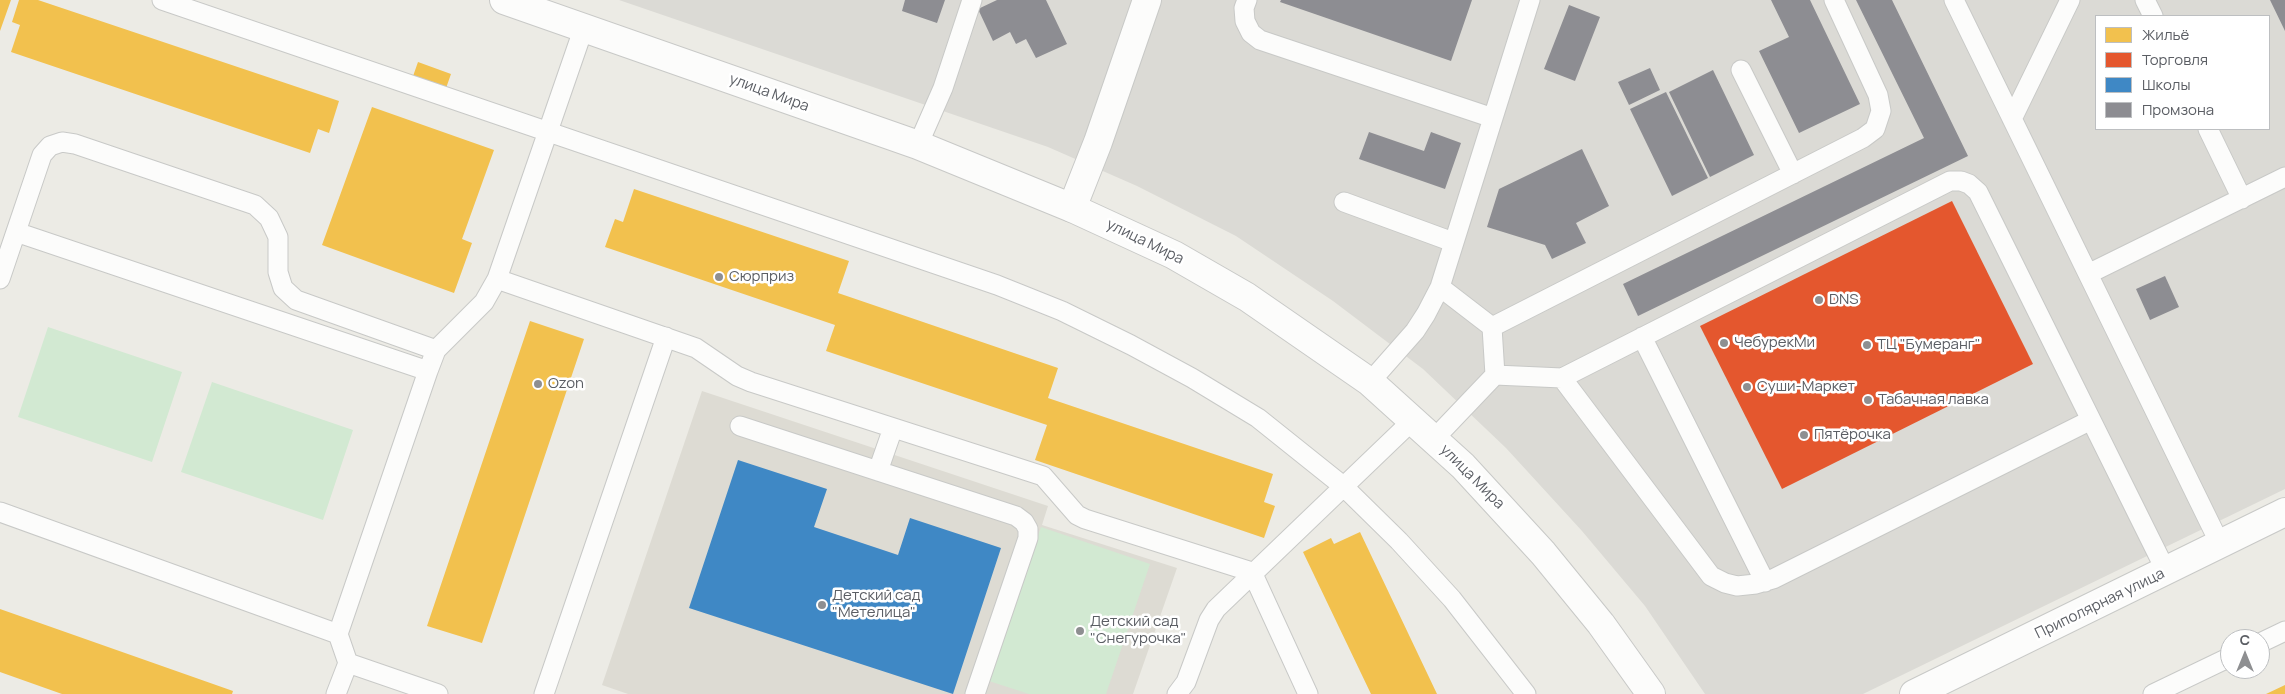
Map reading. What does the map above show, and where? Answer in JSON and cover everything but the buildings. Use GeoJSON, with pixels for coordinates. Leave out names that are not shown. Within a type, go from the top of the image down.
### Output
{"type":"FeatureCollection","features":[{"type":"Feature","properties":{"kind":"street","name":"улица Мира"},"geometry":{"type":"LineString","coordinates":[[504,0],[550,8],[584,27],[918,145],[1072,208],[1174,255],[1247,297],[1370,382],[1434,439],[1504,509],[1543,553],[1601,624],[1651,694]]}},
{"type":"Feature","properties":{"kind":"street"},"geometry":{"type":"LineString","coordinates":[[1072,208],[1098,142],[1147,0]]}},
{"type":"Feature","properties":{"kind":"street","name":"Приполярная улица"},"geometry":{"type":"LineString","coordinates":[[1914,694],[2285,512]]}},
{"type":"Feature","properties":{"kind":"lane"},"geometry":{"type":"LineString","coordinates":[[162,0],[547,133],[997,285],[1062,311],[1131,345],[1192,378],[1258,418],[1343,486],[1399,541],[1452,599],[1526,694]]}},
{"type":"Feature","properties":{"kind":"lane"},"geometry":{"type":"LineString","coordinates":[[918,145],[946,80],[972,0]]}},
{"type":"Feature","properties":{"kind":"lane"},"geometry":{"type":"LineString","coordinates":[[1247,0],[1244,8],[1245,21],[1251,33],[1260,40],[1493,118]]}},
{"type":"Feature","properties":{"kind":"lane"},"geometry":{"type":"LineString","coordinates":[[1370,382],[1415,331],[1440,286],[1530,0]]}},
{"type":"Feature","properties":{"kind":"lane"},"geometry":{"type":"LineString","coordinates":[[1492,327],[1863,138],[1875,129],[1881,111],[1878,95],[1834,0]]}},
{"type":"Feature","properties":{"kind":"lane"},"geometry":{"type":"LineString","coordinates":[[1954,0],[2220,544]]}},
{"type":"Feature","properties":{"kind":"lane"},"geometry":{"type":"LineString","coordinates":[[2012,119],[2070,0]]}},
{"type":"Feature","properties":{"kind":"lane"},"geometry":{"type":"LineString","coordinates":[[2146,0],[2153,15]]}},
{"type":"Feature","properties":{"kind":"lane"},"geometry":{"type":"LineString","coordinates":[[336,694],[348,663],[338,634],[428,371],[436,350],[484,302],[497,278],[584,27]]}},
{"type":"Feature","properties":{"kind":"lane"},"geometry":{"type":"LineString","coordinates":[[1742,70],[1793,174]]}},
{"type":"Feature","properties":{"kind":"lane"},"geometry":{"type":"LineString","coordinates":[[2208,130],[2242,198]]}},
{"type":"Feature","properties":{"kind":"lane"},"geometry":{"type":"LineString","coordinates":[[0,279],[42,155],[50,146],[62,142],[75,144],[255,205],[269,218],[278,237],[278,272],[283,288],[296,300],[436,350]]}},
{"type":"Feature","properties":{"kind":"lane"},"geometry":{"type":"LineString","coordinates":[[2088,274],[2285,177]]}},
{"type":"Feature","properties":{"kind":"lane"},"geometry":{"type":"LineString","coordinates":[[1495,375],[1562,378],[1950,181],[1961,181],[1969,184],[1978,192],[2166,571]]}},
{"type":"Feature","properties":{"kind":"lane"},"geometry":{"type":"LineString","coordinates":[[1344,202],[1454,242]]}},
{"type":"Feature","properties":{"kind":"lane"},"geometry":{"type":"LineString","coordinates":[[16,232],[428,371]]}},
{"type":"Feature","properties":{"kind":"lane"},"geometry":{"type":"LineString","coordinates":[[497,278],[696,348],[737,376],[752,382],[1043,476],[1077,515],[1085,519],[1252,572],[1308,694]]}},
{"type":"Feature","properties":{"kind":"lane"},"geometry":{"type":"LineString","coordinates":[[1434,439],[1495,375],[1492,327],[1440,286]]}},
{"type":"Feature","properties":{"kind":"lane"},"geometry":{"type":"LineString","coordinates":[[544,694],[666,338]]}},
{"type":"Feature","properties":{"kind":"lane"},"geometry":{"type":"LineString","coordinates":[[1642,338],[1765,582]]}},
{"type":"Feature","properties":{"kind":"lane"},"geometry":{"type":"LineString","coordinates":[[1562,378],[1711,576],[1725,583],[1737,586],[1765,582],[2091,420]]}},
{"type":"Feature","properties":{"kind":"lane"},"geometry":{"type":"LineString","coordinates":[[1177,694],[1186,682],[1209,620],[1216,609],[1252,572],[1413,420]]}},
{"type":"Feature","properties":{"kind":"lane"},"geometry":{"type":"LineString","coordinates":[[740,426],[1016,516],[1028,529],[1028,538],[975,694]]}},
{"type":"Feature","properties":{"kind":"lane"},"geometry":{"type":"LineString","coordinates":[[878,471],[893,428]]}},
{"type":"Feature","properties":{"kind":"lane"},"geometry":{"type":"LineString","coordinates":[[0,512],[338,634]]}},
{"type":"Feature","properties":{"kind":"lane"},"geometry":{"type":"LineString","coordinates":[[2270,638],[2285,630]]}},
{"type":"Feature","properties":{"kind":"lane"},"geometry":{"type":"LineString","coordinates":[[2153,694],[2220,662]]}},
{"type":"Feature","properties":{"kind":"lane"},"geometry":{"type":"LineString","coordinates":[[348,663],[438,694]]}},
{"type":"Feature","properties":{"kind":"shaded area"},"geometry":{"type":"Polygon","coordinates":[[[619,0],[2285,0],[2285,489],[1863,694],[1705,694],[1645,606],[1582,531],[1506,448],[1423,369],[1333,301],[1236,236],[1137,186],[1048,147],[619,0]]]}},
{"type":"Feature","properties":{"kind":"shaded area","name":"Детский сад \"Метелица\""},"geometry":{"type":"Polygon","coordinates":[[[702,391],[1048,506],[1042,525],[1177,568],[1133,694],[628,694],[602,685],[702,391]]]}},
{"type":"Feature","properties":{"kind":"green space"},"geometry":{"type":"Polygon","coordinates":[[[48,327],[182,372],[152,462],[18,417],[48,327]]]}},
{"type":"Feature","properties":{"kind":"green space"},"geometry":{"type":"Polygon","coordinates":[[[212,382],[353,430],[323,520],[181,472],[212,382]]]}},
{"type":"Feature","properties":{"kind":"green space","name":"Детский сад \"Снегурочка\""},"geometry":{"type":"Polygon","coordinates":[[[1041,527],[1150,564],[1106,694],[1029,694],[989,681],[1041,527]]]}},
{"type":"Feature","properties":{"kind":"place","name":"Сюрприз"},"geometry":{"type":"Point","coordinates":[719,277]}},
{"type":"Feature","properties":{"kind":"place","name":"DNS"},"geometry":{"type":"Point","coordinates":[1819,300]}},
{"type":"Feature","properties":{"kind":"place","name":"ЧебурекМи"},"geometry":{"type":"Point","coordinates":[1724,343]}},
{"type":"Feature","properties":{"kind":"place","name":"ТЦ \"Бумеранг\""},"geometry":{"type":"Point","coordinates":[1867,345]}},
{"type":"Feature","properties":{"kind":"place","name":"Ozon"},"geometry":{"type":"Point","coordinates":[538,384]}},
{"type":"Feature","properties":{"kind":"place","name":"Суши-Маркет"},"geometry":{"type":"Point","coordinates":[1747,387]}},
{"type":"Feature","properties":{"kind":"place","name":"Табачная лавка"},"geometry":{"type":"Point","coordinates":[1868,400]}},
{"type":"Feature","properties":{"kind":"place","name":"Пятёрочка"},"geometry":{"type":"Point","coordinates":[1804,435]}},
{"type":"Feature","properties":{"kind":"place","name":"Детский сад \"Метелица\""},"geometry":{"type":"Point","coordinates":[822,605]}},
{"type":"Feature","properties":{"kind":"place","name":"Детский сад \"Снегурочка\""},"geometry":{"type":"Point","coordinates":[1080,631]}}]}
